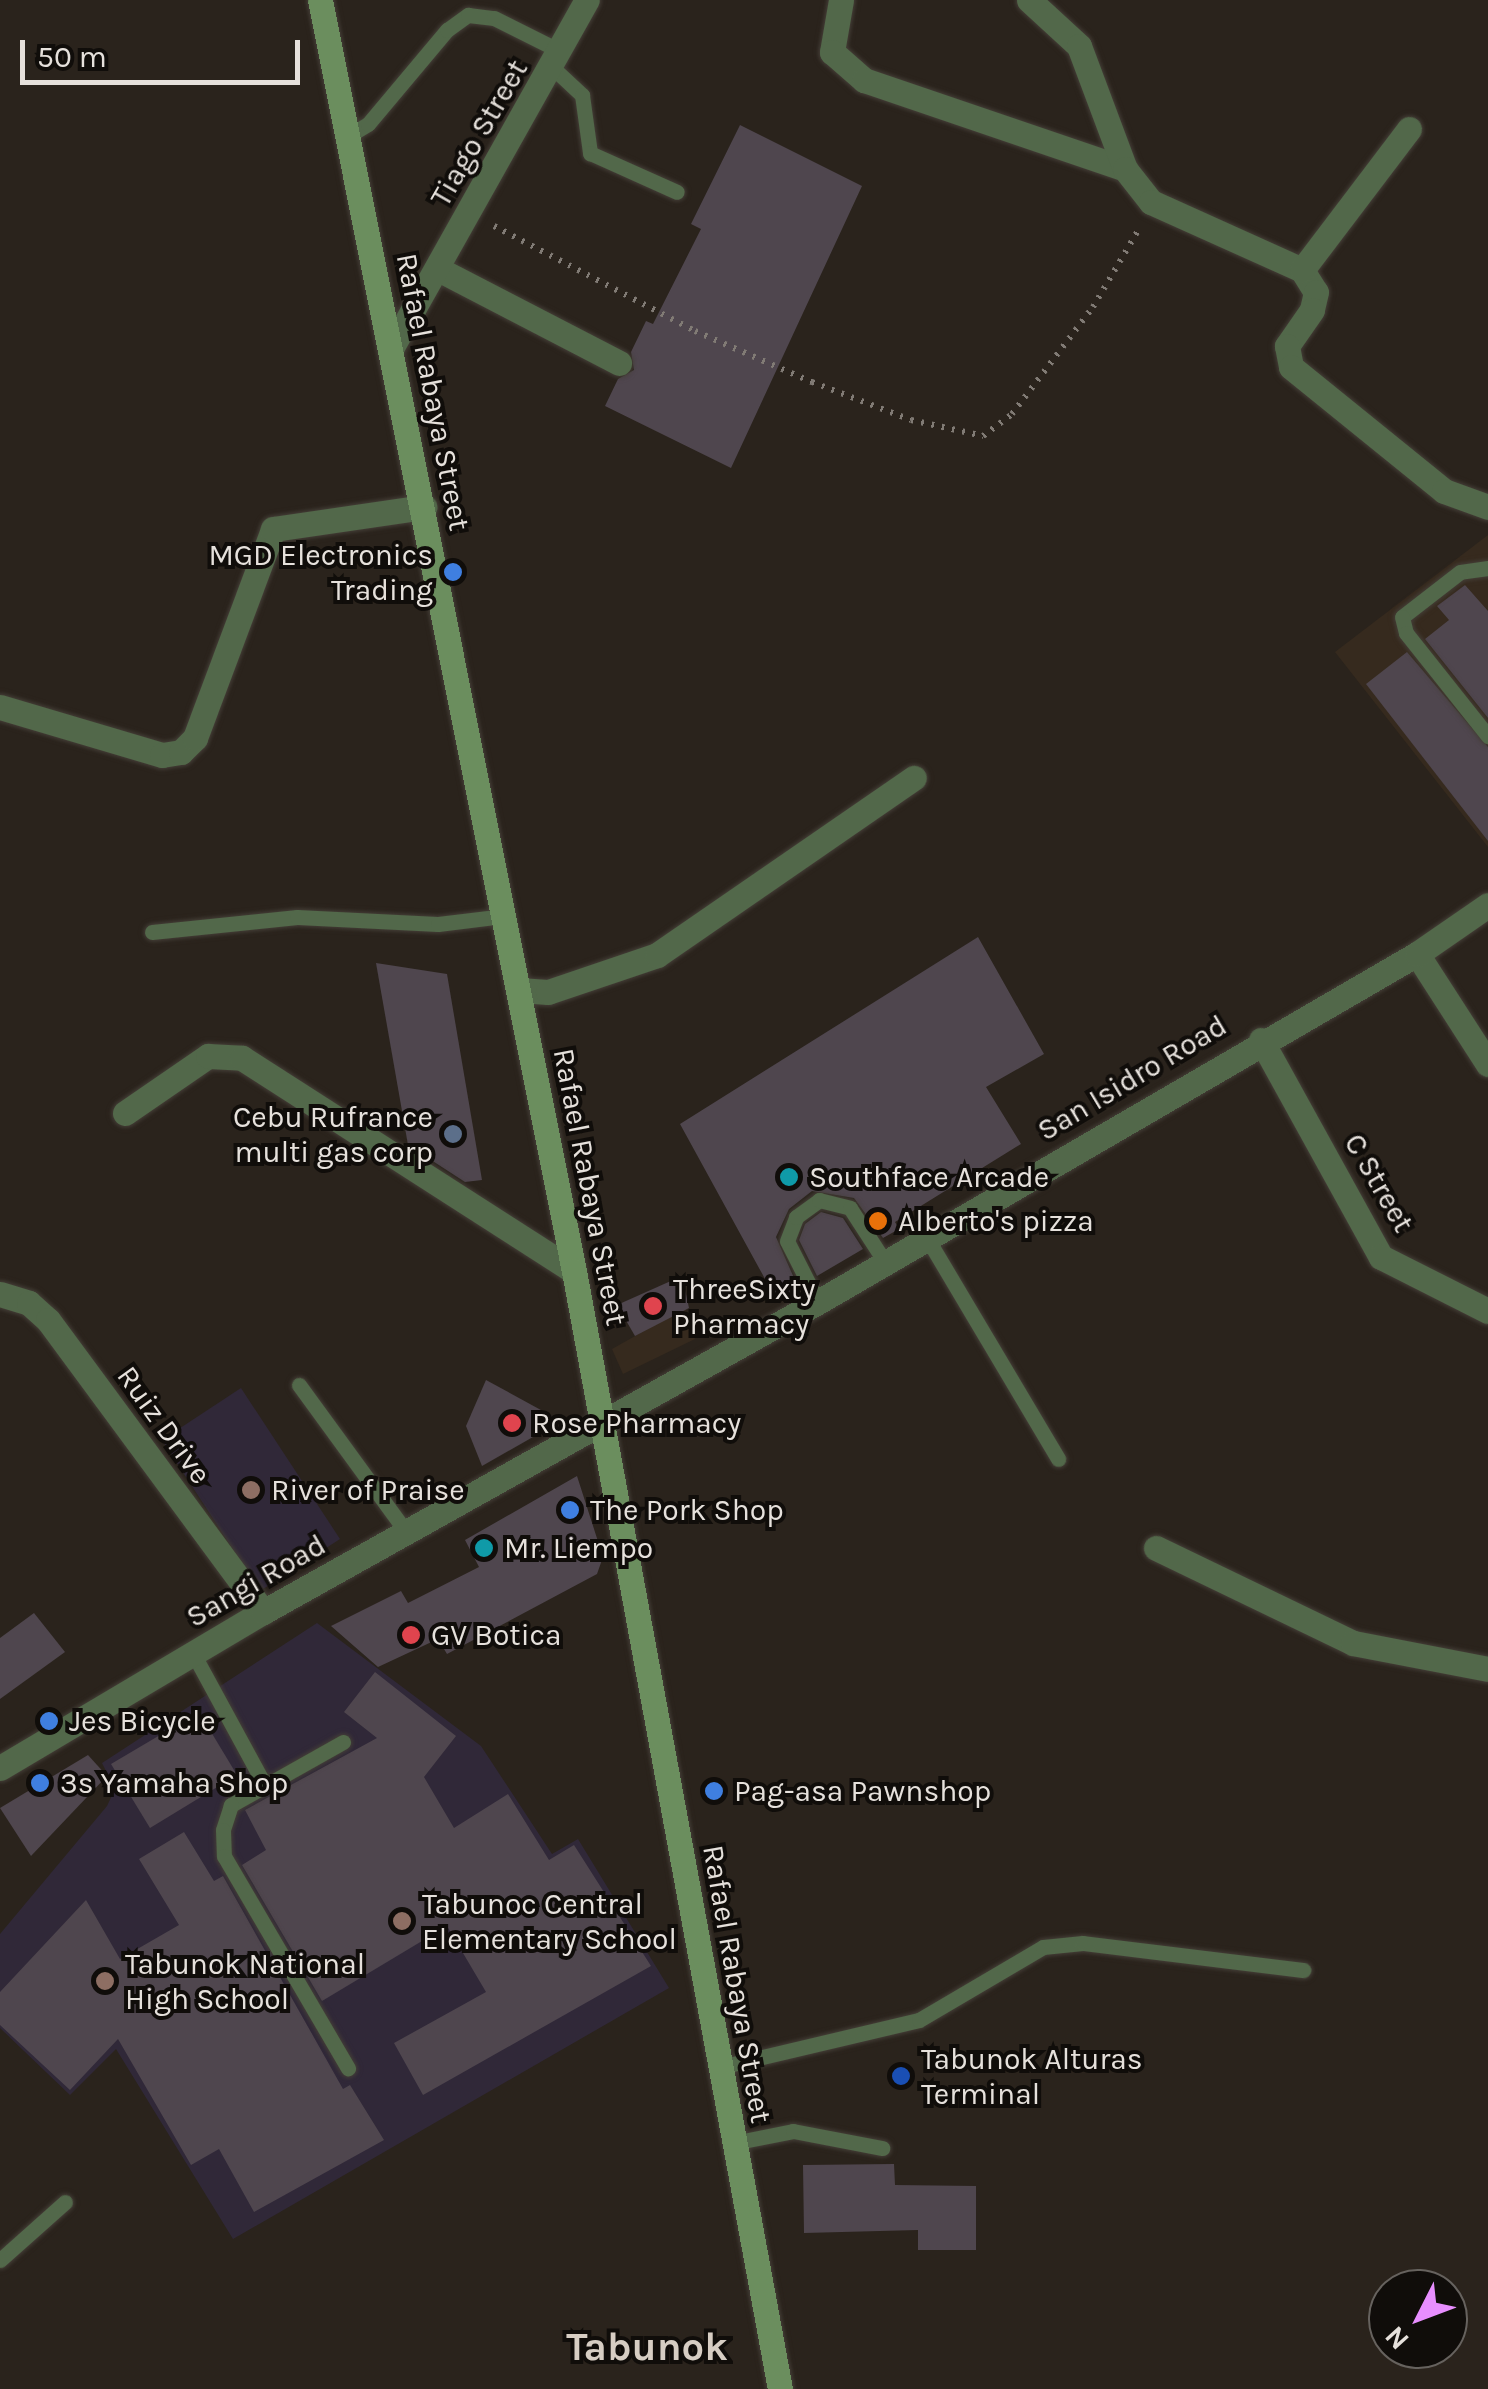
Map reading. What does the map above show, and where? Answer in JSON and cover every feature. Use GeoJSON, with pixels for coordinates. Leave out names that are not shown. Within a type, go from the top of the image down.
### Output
{"type":"FeatureCollection","features":[{"type":"Feature","properties":{"kind":"main road","name":"Rafael Rabaya Street"},"geometry":{"type":"LineString","coordinates":[[320,0],[574,1271],[780,2389]]}},
{"type":"Feature","properties":{"kind":"street","name":"Tiago Street"},"geometry":{"type":"LineString","coordinates":[[392,347],[558,60],[587,0]]}},
{"type":"Feature","properties":{"kind":"street"},"geometry":{"type":"LineString","coordinates":[[841,0],[832,52],[840,66],[864,80],[1125,168]]}},
{"type":"Feature","properties":{"kind":"street"},"geometry":{"type":"LineString","coordinates":[[1035,2],[1079,46],[1125,168],[1151,202],[1302,270],[1316,292],[1312,310],[1288,346],[1292,367],[1444,490],[1488,507]]}},
{"type":"Feature","properties":{"kind":"street"},"geometry":{"type":"LineString","coordinates":[[1302,270],[1409,129]]}},
{"type":"Feature","properties":{"kind":"street"},"geometry":{"type":"LineString","coordinates":[[438,269],[619,363]]}},
{"type":"Feature","properties":{"kind":"street"},"geometry":{"type":"LineString","coordinates":[[0,707],[162,755],[181,752],[195,738],[273,529],[424,508]]}},
{"type":"Feature","properties":{"kind":"street"},"geometry":{"type":"LineString","coordinates":[[519,990],[548,992],[657,955],[914,778]]}},
{"type":"Feature","properties":{"kind":"street","name":"San Isidro Road"},"geometry":{"type":"LineString","coordinates":[[601,1427],[1261,1040],[1416,954],[1488,905]]}},
{"type":"Feature","properties":{"kind":"street"},"geometry":{"type":"LineString","coordinates":[[1416,954],[1488,1064]]}},
{"type":"Feature","properties":{"kind":"street","name":"C Street"},"geometry":{"type":"LineString","coordinates":[[1261,1040],[1382,1256],[1488,1310]]}},
{"type":"Feature","properties":{"kind":"street"},"geometry":{"type":"LineString","coordinates":[[125,1113],[208,1056],[242,1058],[574,1271]]}},
{"type":"Feature","properties":{"kind":"street","name":"Ruiz Drive"},"geometry":{"type":"LineString","coordinates":[[0,1294],[28,1303],[48,1320],[263,1612]]}},
{"type":"Feature","properties":{"kind":"street","name":"Sangi Road"},"geometry":{"type":"LineString","coordinates":[[0,1768],[263,1612],[601,1427]]}},
{"type":"Feature","properties":{"kind":"street"},"geometry":{"type":"LineString","coordinates":[[1156,1548],[1353,1643],[1488,1669]]}},
{"type":"Feature","properties":{"kind":"lane"},"geometry":{"type":"LineString","coordinates":[[348,136],[368,124],[447,30],[468,15],[494,18],[558,60],[582,95],[590,153],[676,192]]}},
{"type":"Feature","properties":{"kind":"lane"},"geometry":{"type":"LineString","coordinates":[[1488,568],[1460,572],[1402,617],[1406,633],[1488,736]]}},
{"type":"Feature","properties":{"kind":"lane"},"geometry":{"type":"LineString","coordinates":[[152,932],[298,917],[438,924],[504,916]]}},
{"type":"Feature","properties":{"kind":"lane"},"geometry":{"type":"LineString","coordinates":[[818,1302],[788,1240],[796,1218],[819,1200],[850,1208],[885,1262]]}},
{"type":"Feature","properties":{"kind":"lane"},"geometry":{"type":"LineString","coordinates":[[927,1238],[1058,1459]]}},
{"type":"Feature","properties":{"kind":"lane"},"geometry":{"type":"LineString","coordinates":[[300,1385],[406,1533]]}},
{"type":"Feature","properties":{"kind":"lane"},"geometry":{"type":"LineString","coordinates":[[194,1655],[265,1786]]}},
{"type":"Feature","properties":{"kind":"lane"},"geometry":{"type":"LineString","coordinates":[[343,1742],[231,1805],[224,1856],[348,2068]]}},
{"type":"Feature","properties":{"kind":"lane"},"geometry":{"type":"LineString","coordinates":[[720,2067],[752,2064],[919,2020],[1043,1948],[1083,1943],[1303,1970]]}},
{"type":"Feature","properties":{"kind":"lane"},"geometry":{"type":"LineString","coordinates":[[733,2143],[793,2131],[882,2148]]}},
{"type":"Feature","properties":{"kind":"lane"},"geometry":{"type":"LineString","coordinates":[[0,2260],[65,2202]]}},
{"type":"Feature","properties":{"kind":"path"},"geometry":{"type":"LineString","coordinates":[[471,214],[779,368],[911,420],[983,436],[1012,414],[1093,306],[1151,202]]}},
{"type":"Feature","properties":{"kind":"shaded area"},"geometry":{"type":"Polygon","coordinates":[[[1488,535],[1488,847],[1335,652],[1488,535]]]}},
{"type":"Feature","properties":{"kind":"shaded area"},"geometry":{"type":"Polygon","coordinates":[[[685,1308],[695,1339],[623,1374],[612,1349],[685,1308]]]}},
{"type":"Feature","properties":{"kind":"shaded area","name":"River of Praise"},"geometry":{"type":"Polygon","coordinates":[[[241,1388],[340,1539],[260,1591],[162,1440],[241,1388]]]}},
{"type":"Feature","properties":{"kind":"shaded area","name":"Tabunoc Central Elementary School"},"geometry":{"type":"Polygon","coordinates":[[[317,1623],[481,1746],[552,1854],[578,1839],[669,1988],[233,2239],[116,2049],[70,2095],[0,2028],[0,1934],[107,1806],[115,1789],[102,1763],[317,1623]]]}},
{"type":"Feature","properties":{"kind":"building"},"geometry":{"type":"Polygon","coordinates":[[[740,125],[862,186],[731,468],[605,406],[618,379],[634,370],[631,352],[646,321],[653,324],[701,229],[691,224],[740,125]]]}},
{"type":"Feature","properties":{"kind":"building"},"geometry":{"type":"Polygon","coordinates":[[[1465,585],[1488,611],[1488,718],[1425,639],[1449,620],[1437,606],[1465,585]]]}},
{"type":"Feature","properties":{"kind":"building"},"geometry":{"type":"Polygon","coordinates":[[[1407,652],[1488,747],[1488,841],[1366,684],[1407,652]]]}},
{"type":"Feature","properties":{"kind":"building"},"geometry":{"type":"Polygon","coordinates":[[[978,937],[1044,1054],[986,1087],[1021,1144],[895,1222],[899,1229],[883,1238],[854,1198],[812,1191],[789,1209],[776,1237],[798,1287],[776,1299],[680,1124],[978,937]]]}},
{"type":"Feature","properties":{"kind":"building"},"geometry":{"type":"Polygon","coordinates":[[[376,963],[447,974],[482,1180],[465,1182],[408,1145],[376,963]]]}},
{"type":"Feature","properties":{"kind":"building"},"geometry":{"type":"Polygon","coordinates":[[[821,1212],[843,1218],[863,1249],[817,1276],[799,1240],[805,1224],[821,1212]]]}},
{"type":"Feature","properties":{"kind":"building","name":"ThreeSixty Pharmacy"},"geometry":{"type":"Polygon","coordinates":[[[682,1276],[689,1308],[635,1336],[617,1305],[682,1276]]]}},
{"type":"Feature","properties":{"kind":"building","name":"Rose Pharmacy"},"geometry":{"type":"Polygon","coordinates":[[[486,1380],[561,1421],[482,1466],[466,1426],[486,1380]]]}},
{"type":"Feature","properties":{"kind":"building"},"geometry":{"type":"Polygon","coordinates":[[[577,1476],[603,1557],[597,1574],[447,1654],[438,1639],[378,1667],[331,1626],[401,1591],[408,1603],[479,1567],[465,1540],[577,1476]]]}},
{"type":"Feature","properties":{"kind":"building"},"geometry":{"type":"Polygon","coordinates":[[[34,1613],[65,1652],[0,1699],[0,1638],[34,1613]]]}},
{"type":"Feature","properties":{"kind":"building"},"geometry":{"type":"Polygon","coordinates":[[[375,1672],[456,1736],[424,1777],[454,1828],[508,1794],[549,1860],[574,1845],[651,1966],[423,2095],[394,2043],[486,1992],[447,1926],[322,2001],[242,1865],[266,1850],[245,1810],[377,1738],[344,1712],[375,1672]]]}},
{"type":"Feature","properties":{"kind":"building"},"geometry":{"type":"Polygon","coordinates":[[[199,1712],[237,1775],[150,1828],[111,1764],[199,1712]]]}},
{"type":"Feature","properties":{"kind":"building"},"geometry":{"type":"Polygon","coordinates":[[[88,1755],[107,1776],[31,1856],[0,1808],[88,1755]]]}},
{"type":"Feature","properties":{"kind":"building","name":"Tabunok National High School"},"geometry":{"type":"Polygon","coordinates":[[[184,1832],[214,1881],[223,1876],[343,2089],[350,2085],[384,2140],[254,2212],[219,2149],[191,2165],[118,2039],[70,2090],[0,2025],[0,1992],[86,1900],[120,1959],[179,1925],[139,1859],[184,1832]]]}},
{"type":"Feature","properties":{"kind":"building"},"geometry":{"type":"Polygon","coordinates":[[[894,2164],[895,2185],[976,2186],[976,2250],[918,2250],[918,2230],[804,2233],[803,2165],[894,2164]]]}},
{"type":"Feature","properties":{"kind":"place","name":"MGD Electronics Trading"},"geometry":{"type":"Point","coordinates":[453,572]}},
{"type":"Feature","properties":{"kind":"place","name":"Cebu Rufrance multi gas corp"},"geometry":{"type":"Point","coordinates":[453,1134]}},
{"type":"Feature","properties":{"kind":"place","name":"Southface Arcade"},"geometry":{"type":"Point","coordinates":[789,1177]}},
{"type":"Feature","properties":{"kind":"place","name":"Alberto's pizza"},"geometry":{"type":"Point","coordinates":[878,1221]}},
{"type":"Feature","properties":{"kind":"place","name":"ThreeSixty Pharmacy"},"geometry":{"type":"Point","coordinates":[653,1306]}},
{"type":"Feature","properties":{"kind":"place","name":"Rose Pharmacy"},"geometry":{"type":"Point","coordinates":[512,1423]}},
{"type":"Feature","properties":{"kind":"place","name":"River of Praise"},"geometry":{"type":"Point","coordinates":[251,1490]}},
{"type":"Feature","properties":{"kind":"place","name":"The Pork Shop"},"geometry":{"type":"Point","coordinates":[570,1510]}},
{"type":"Feature","properties":{"kind":"place","name":"Mr. Liempo"},"geometry":{"type":"Point","coordinates":[484,1548]}},
{"type":"Feature","properties":{"kind":"place","name":"GV Botica"},"geometry":{"type":"Point","coordinates":[411,1635]}},
{"type":"Feature","properties":{"kind":"place","name":"Jes Bicycle"},"geometry":{"type":"Point","coordinates":[49,1721]}},
{"type":"Feature","properties":{"kind":"place","name":"3s Yamaha Shop"},"geometry":{"type":"Point","coordinates":[40,1783]}},
{"type":"Feature","properties":{"kind":"place","name":"Pag-asa Pawnshop"},"geometry":{"type":"Point","coordinates":[714,1791]}},
{"type":"Feature","properties":{"kind":"place","name":"Tabunoc Central Elementary School"},"geometry":{"type":"Point","coordinates":[402,1921]}},
{"type":"Feature","properties":{"kind":"place","name":"Tabunok National High School"},"geometry":{"type":"Point","coordinates":[105,1981]}},
{"type":"Feature","properties":{"kind":"place","name":"Tabunok Alturas Terminal"},"geometry":{"type":"Point","coordinates":[901,2076]}},
{"type":"Feature","properties":{"kind":"district","name":"Tabunok"},"geometry":{"type":"Point","coordinates":[647,2347]}}]}
